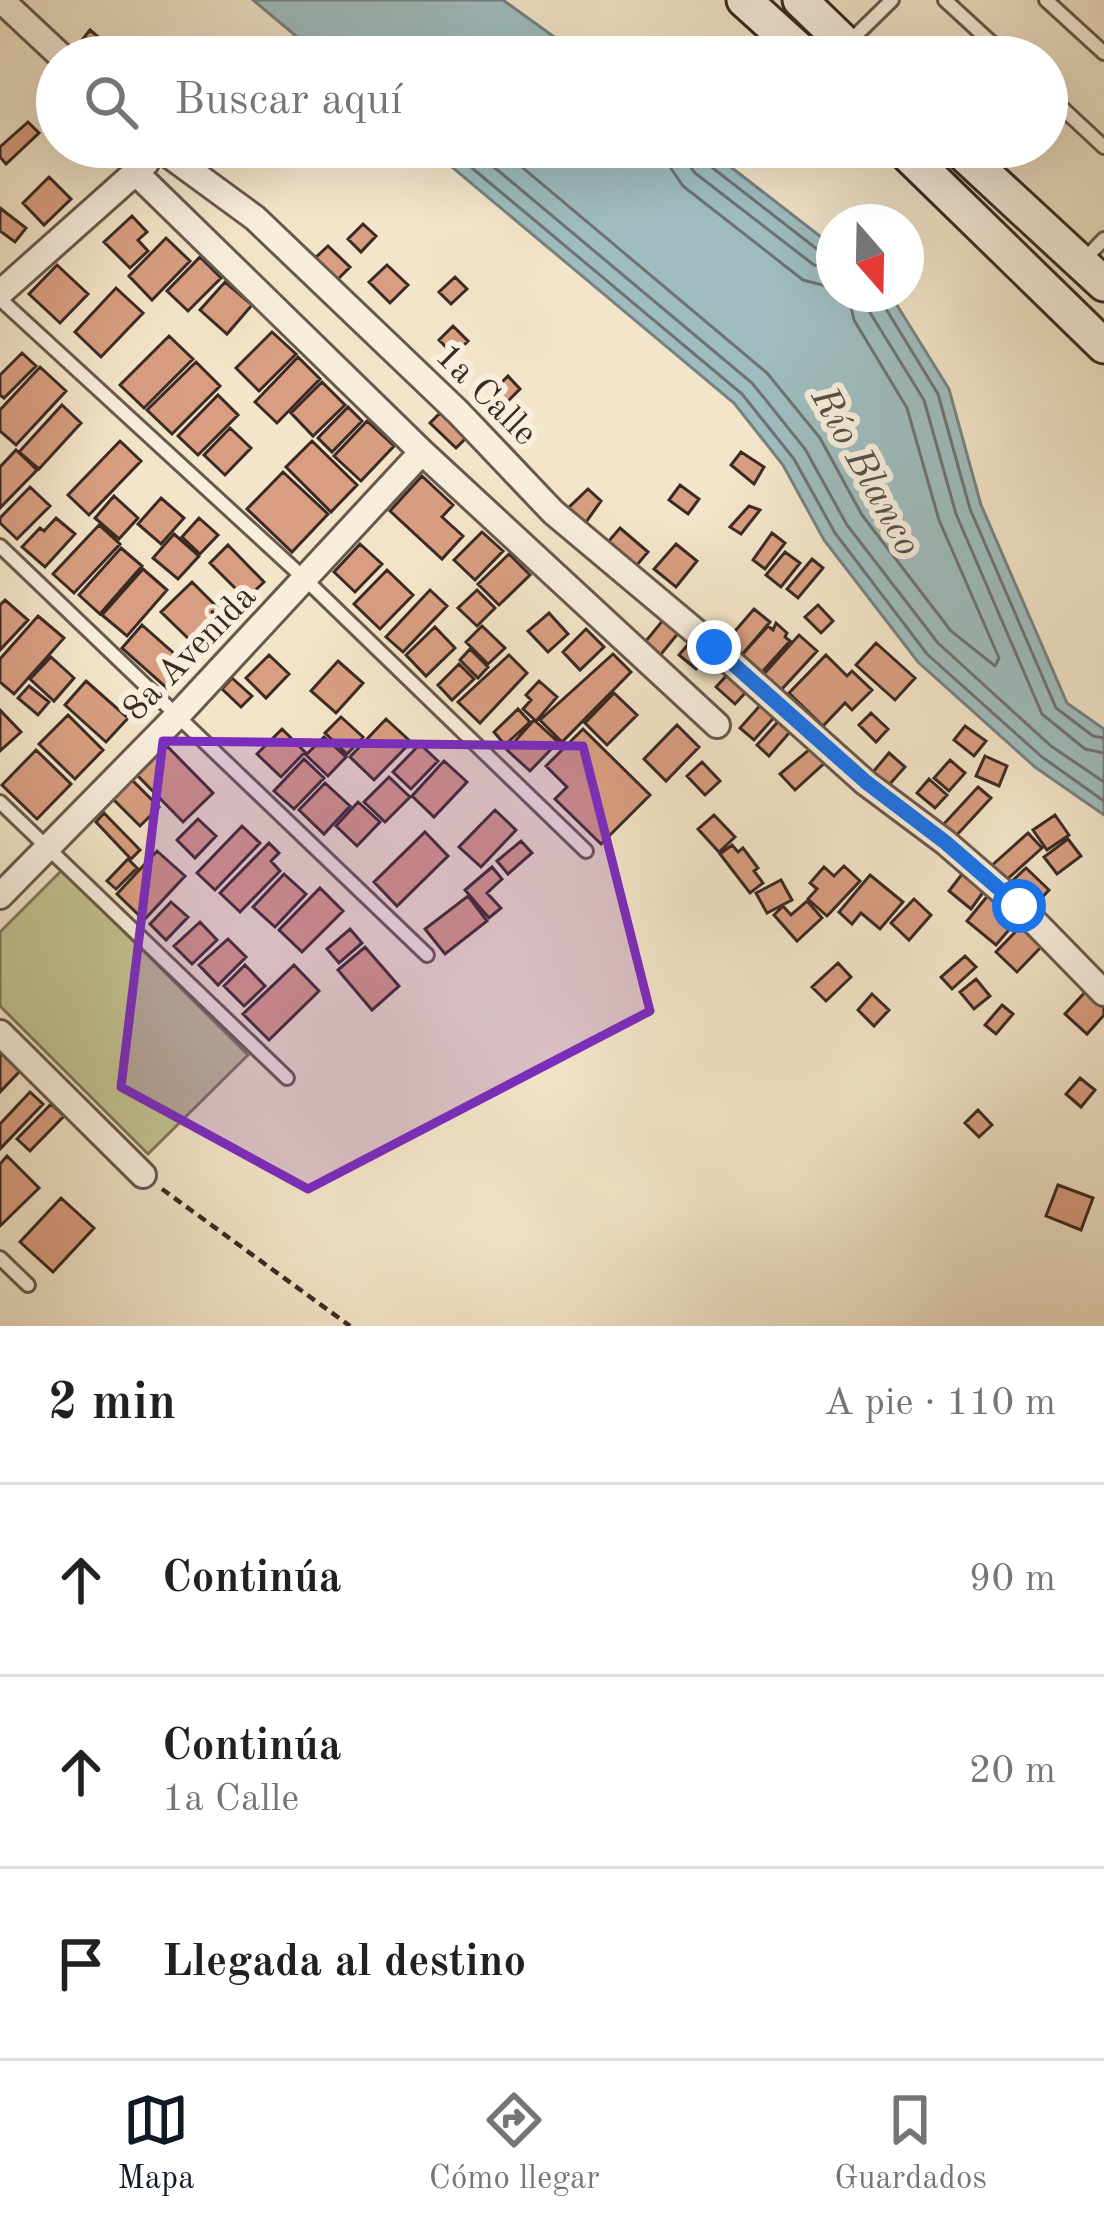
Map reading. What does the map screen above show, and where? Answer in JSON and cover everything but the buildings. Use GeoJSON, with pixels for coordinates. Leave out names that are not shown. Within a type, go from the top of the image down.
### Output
{"type":"FeatureCollection","features":[{"type":"Feature","properties":{"kind":"main road"},"geometry":{"type":"LineString","coordinates":[[744,0],[784,36]]}},
{"type":"Feature","properties":{"kind":"main road"},"geometry":{"type":"LineString","coordinates":[[779,0],[832,36]]}},
{"type":"Feature","properties":{"kind":"main road"},"geometry":{"type":"LineString","coordinates":[[800,0],[837,36]]}},
{"type":"Feature","properties":{"kind":"main road"},"geometry":{"type":"LineString","coordinates":[[922,168],[1104,346]]}},
{"type":"Feature","properties":{"kind":"main road"},"geometry":{"type":"LineString","coordinates":[[982,168],[1096,262]]}},
{"type":"Feature","properties":{"kind":"street"},"geometry":{"type":"LineString","coordinates":[[1,0],[40,36]]}},
{"type":"Feature","properties":{"kind":"street"},"geometry":{"type":"LineString","coordinates":[[0,296],[141,168]]}},
{"type":"Feature","properties":{"kind":"street","name":"1a Calle"},"geometry":{"type":"LineString","coordinates":[[187,168],[256,218],[458,412],[553,512],[866,782],[1019,906],[1104,992]]}},
{"type":"Feature","properties":{"kind":"street"},"geometry":{"type":"LineString","coordinates":[[136,173],[422,452],[717,725]]}},
{"type":"Feature","properties":{"kind":"street","name":"8a Avenida"},"geometry":{"type":"LineString","coordinates":[[0,896],[177,716],[422,452]]}},
{"type":"Feature","properties":{"kind":"street"},"geometry":{"type":"LineString","coordinates":[[0,1033],[143,1175]]}},
{"type":"Feature","properties":{"kind":"lane"},"geometry":{"type":"LineString","coordinates":[[854,36],[892,0]]}},
{"type":"Feature","properties":{"kind":"lane"},"geometry":{"type":"LineString","coordinates":[[945,0],[984,36]]}},
{"type":"Feature","properties":{"kind":"lane"},"geometry":{"type":"LineString","coordinates":[[1046,0],[1104,53]]}},
{"type":"Feature","properties":{"kind":"lane"},"geometry":{"type":"LineString","coordinates":[[1068,114],[1104,147]]}},
{"type":"Feature","properties":{"kind":"lane"},"geometry":{"type":"LineString","coordinates":[[0,296],[306,580],[586,851]]}},
{"type":"Feature","properties":{"kind":"lane"},"geometry":{"type":"LineString","coordinates":[[0,546],[428,955]]}},
{"type":"Feature","properties":{"kind":"lane"},"geometry":{"type":"LineString","coordinates":[[0,802],[287,1078]]}},
{"type":"Feature","properties":{"kind":"lane"},"geometry":{"type":"LineString","coordinates":[[0,1258],[28,1286]]}},
{"type":"Feature","properties":{"kind":"path"},"geometry":{"type":"LineString","coordinates":[[143,1175],[350,1326]]}},
{"type":"Feature","properties":{"kind":"highlighted area"},"geometry":{"type":"Polygon","coordinates":[[[163,741],[583,746],[650,1011],[308,1189],[121,1087],[163,741]]]}},
{"type":"Feature","properties":{"kind":"green space"},"geometry":{"type":"Polygon","coordinates":[[[62,870],[248,1055],[148,1154],[0,1006],[0,932],[62,870]]]}},
{"type":"Feature","properties":{"kind":"water"},"geometry":{"type":"Polygon","coordinates":[[[253,0],[503,0],[553,36],[296,36],[253,0]]]}},
{"type":"Feature","properties":{"kind":"water","name":"Río Blanco"},"geometry":{"type":"Polygon","coordinates":[[[453,168],[732,168],[816,233],[816,312],[901,312],[949,389],[981,505],[1067,703],[1104,729],[1104,815],[1035,767],[918,662],[824,540],[783,465],[734,403],[453,168]]]}},
{"type":"Feature","properties":{"kind":"route"},"geometry":{"type":"LineString","coordinates":[[714,647],[866,782],[1019,906]]}}]}
